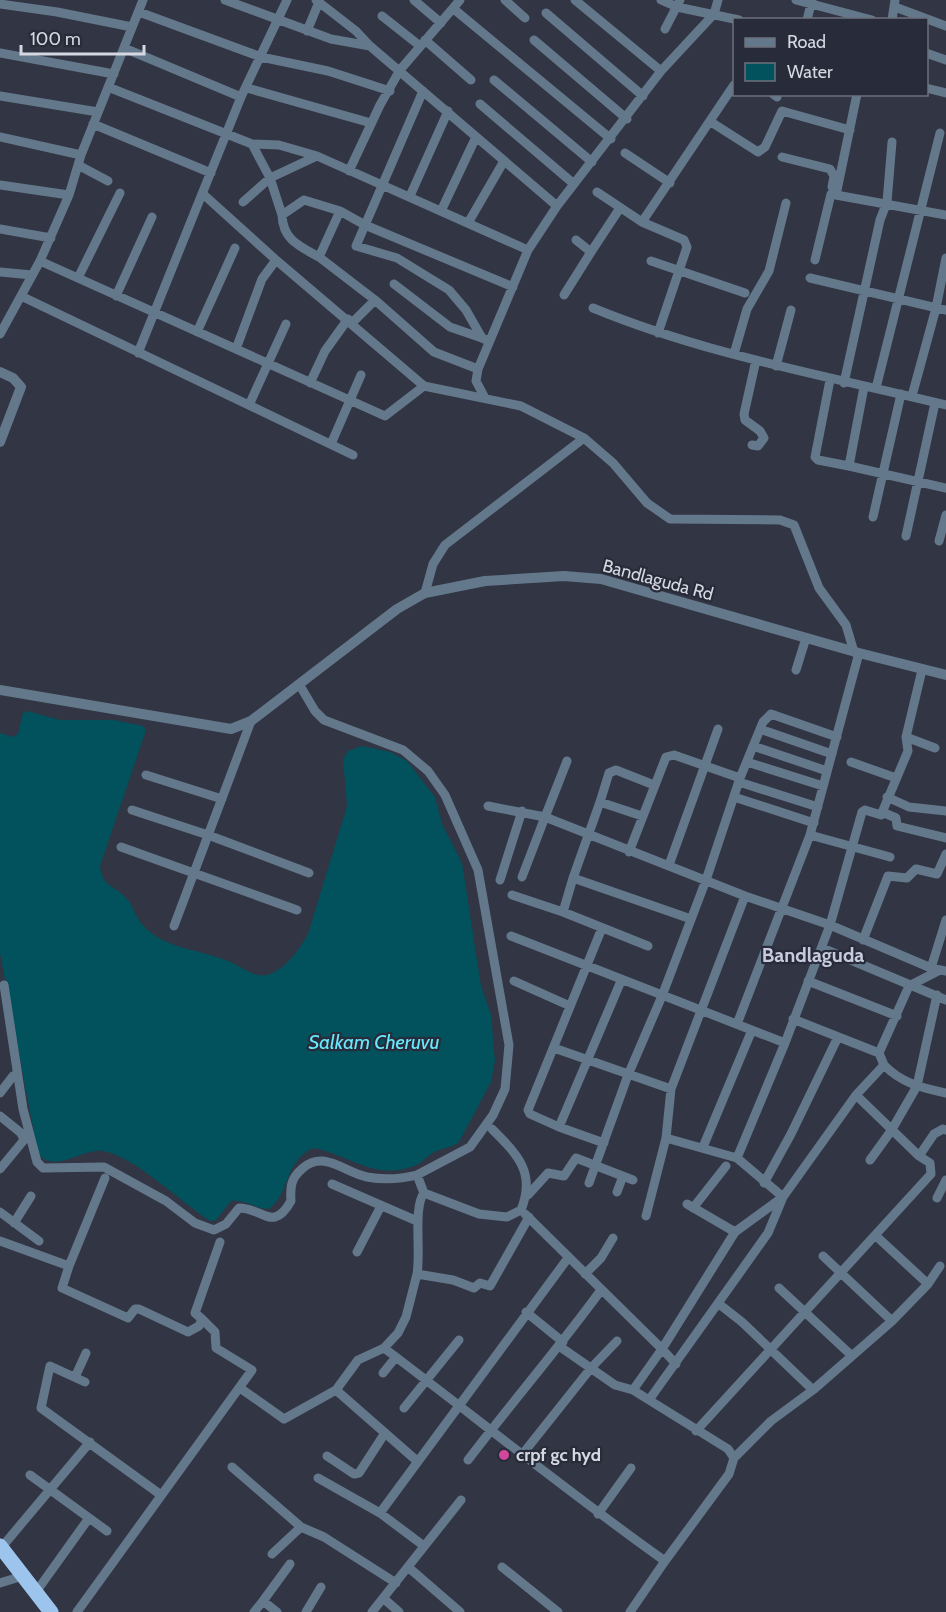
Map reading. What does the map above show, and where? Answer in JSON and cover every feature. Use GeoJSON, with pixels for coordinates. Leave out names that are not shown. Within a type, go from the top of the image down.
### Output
{"type":"FeatureCollection","features":[{"type":"Feature","properties":{"kind":"highway"},"geometry":{"type":"LineString","coordinates":[[1,1547],[51,1612]]}},
{"type":"Feature","properties":{"kind":"street"},"geometry":{"type":"LineString","coordinates":[[0,334],[4,317],[21,296],[51,238],[69,195],[93,124],[144,0]]}},
{"type":"Feature","properties":{"kind":"street"},"geometry":{"type":"LineString","coordinates":[[225,0],[307,31],[370,46]]}},
{"type":"Feature","properties":{"kind":"street"},"geometry":{"type":"LineString","coordinates":[[138,353],[241,97],[287,0]]}},
{"type":"Feature","properties":{"kind":"street"},"geometry":{"type":"LineString","coordinates":[[414,0],[441,23]]}},
{"type":"Feature","properties":{"kind":"street"},"geometry":{"type":"LineString","coordinates":[[349,171],[370,123],[400,70],[454,10],[460,0]]}},
{"type":"Feature","properties":{"kind":"street"},"geometry":{"type":"LineString","coordinates":[[505,0],[525,18]]}},
{"type":"Feature","properties":{"kind":"street"},"geometry":{"type":"LineString","coordinates":[[575,0],[661,71]]}},
{"type":"Feature","properties":{"kind":"street"},"geometry":{"type":"LineString","coordinates":[[661,0],[733,19]]}},
{"type":"Feature","properties":{"kind":"street"},"geometry":{"type":"LineString","coordinates":[[485,398],[476,381],[485,339],[513,287],[528,250],[557,206],[627,119],[661,71],[714,14],[718,0]]}},
{"type":"Feature","properties":{"kind":"street"},"geometry":{"type":"LineString","coordinates":[[796,0],[811,2],[865,18]]}},
{"type":"Feature","properties":{"kind":"street"},"geometry":{"type":"LineString","coordinates":[[307,31],[318,1],[356,31],[370,46],[557,206]]}},
{"type":"Feature","properties":{"kind":"street"},"geometry":{"type":"LineString","coordinates":[[807,18],[811,2]]}},
{"type":"Feature","properties":{"kind":"street"},"geometry":{"type":"LineString","coordinates":[[665,29],[678,3]]}},
{"type":"Feature","properties":{"kind":"street"},"geometry":{"type":"LineString","coordinates":[[0,4],[57,12],[132,27]]}},
{"type":"Feature","properties":{"kind":"street"},"geometry":{"type":"LineString","coordinates":[[895,4],[927,18]]}},
{"type":"Feature","properties":{"kind":"street"},"geometry":{"type":"LineString","coordinates":[[454,10],[611,139]]}},
{"type":"Feature","properties":{"kind":"street"},"geometry":{"type":"LineString","coordinates":[[139,12],[261,57],[328,71],[390,90]]}},
{"type":"Feature","properties":{"kind":"street"},"geometry":{"type":"LineString","coordinates":[[546,13],[643,96]]}},
{"type":"Feature","properties":{"kind":"street"},"geometry":{"type":"LineString","coordinates":[[382,16],[423,43],[471,80]]}},
{"type":"Feature","properties":{"kind":"street"},"geometry":{"type":"LineString","coordinates":[[928,18],[946,26]]}},
{"type":"Feature","properties":{"kind":"street"},"geometry":{"type":"LineString","coordinates":[[534,40],[627,119]]}},
{"type":"Feature","properties":{"kind":"street"},"geometry":{"type":"LineString","coordinates":[[124,48],[241,97]]}},
{"type":"Feature","properties":{"kind":"street"},"geometry":{"type":"LineString","coordinates":[[0,53],[114,74]]}},
{"type":"Feature","properties":{"kind":"street"},"geometry":{"type":"LineString","coordinates":[[928,54],[946,60]]}},
{"type":"Feature","properties":{"kind":"street"},"geometry":{"type":"LineString","coordinates":[[494,80],[592,162]]}},
{"type":"Feature","properties":{"kind":"street"},"geometry":{"type":"LineString","coordinates":[[108,87],[252,144],[279,145],[317,156],[528,250]]}},
{"type":"Feature","properties":{"kind":"street"},"geometry":{"type":"LineString","coordinates":[[247,88],[370,123]]}},
{"type":"Feature","properties":{"kind":"street"},"geometry":{"type":"LineString","coordinates":[[642,222],[733,88]]}},
{"type":"Feature","properties":{"kind":"street"},"geometry":{"type":"LineString","coordinates":[[928,88],[946,93]]}},
{"type":"Feature","properties":{"kind":"street"},"geometry":{"type":"LineString","coordinates":[[423,91],[356,246],[397,258],[449,290],[466,310],[485,339]]}},
{"type":"Feature","properties":{"kind":"street"},"geometry":{"type":"LineString","coordinates":[[0,96],[98,112]]}},
{"type":"Feature","properties":{"kind":"street"},"geometry":{"type":"LineString","coordinates":[[815,260],[834,194],[857,96]]}},
{"type":"Feature","properties":{"kind":"street"},"geometry":{"type":"LineString","coordinates":[[480,104],[574,184]]}},
{"type":"Feature","properties":{"kind":"street"},"geometry":{"type":"LineString","coordinates":[[410,196],[448,111]]}},
{"type":"Feature","properties":{"kind":"street"},"geometry":{"type":"LineString","coordinates":[[711,122],[758,152],[765,147],[782,111],[850,130]]}},
{"type":"Feature","properties":{"kind":"street"},"geometry":{"type":"LineString","coordinates":[[93,124],[211,173]]}},
{"type":"Feature","properties":{"kind":"street"},"geometry":{"type":"LineString","coordinates":[[876,388],[940,133]]}},
{"type":"Feature","properties":{"kind":"street"},"geometry":{"type":"LineString","coordinates":[[0,137],[80,160],[108,181]]}},
{"type":"Feature","properties":{"kind":"street"},"geometry":{"type":"LineString","coordinates":[[441,211],[476,137]]}},
{"type":"Feature","properties":{"kind":"street"},"geometry":{"type":"LineString","coordinates":[[844,383],[879,220],[887,202],[892,142]]}},
{"type":"Feature","properties":{"kind":"street"},"geometry":{"type":"LineString","coordinates":[[252,144],[270,178],[287,236],[294,243],[319,257],[375,300],[434,352],[478,369]]}},
{"type":"Feature","properties":{"kind":"street"},"geometry":{"type":"LineString","coordinates":[[625,153],[670,183]]}},
{"type":"Feature","properties":{"kind":"street"},"geometry":{"type":"LineString","coordinates":[[243,202],[270,178],[317,156]]}},
{"type":"Feature","properties":{"kind":"street"},"geometry":{"type":"LineString","coordinates":[[782,157],[830,169],[834,176],[834,194]]}},
{"type":"Feature","properties":{"kind":"street"},"geometry":{"type":"LineString","coordinates":[[468,223],[504,160]]}},
{"type":"Feature","properties":{"kind":"street"},"geometry":{"type":"LineString","coordinates":[[0,185],[69,195]]}},
{"type":"Feature","properties":{"kind":"street"},"geometry":{"type":"LineString","coordinates":[[597,192],[642,222],[684,240],[687,247],[658,333]]}},
{"type":"Feature","properties":{"kind":"street"},"geometry":{"type":"LineString","coordinates":[[78,278],[120,193]]}},
{"type":"Feature","properties":{"kind":"street"},"geometry":{"type":"LineString","coordinates":[[203,194],[276,260],[424,386],[521,406],[584,438],[613,463],[647,503],[669,519],[780,520],[794,525],[819,588],[846,625],[857,652],[814,823],[737,1024]]}},
{"type":"Feature","properties":{"kind":"street"},"geometry":{"type":"LineString","coordinates":[[834,194],[887,202],[946,215]]}},
{"type":"Feature","properties":{"kind":"street"},"geometry":{"type":"LineString","coordinates":[[282,215],[308,200],[340,211],[365,225],[513,287]]}},
{"type":"Feature","properties":{"kind":"street"},"geometry":{"type":"LineString","coordinates":[[734,354],[747,309],[769,272],[786,203]]}},
{"type":"Feature","properties":{"kind":"street"},"geometry":{"type":"LineString","coordinates":[[564,295],[620,208]]}},
{"type":"Feature","properties":{"kind":"street"},"geometry":{"type":"LineString","coordinates":[[319,257],[340,211]]}},
{"type":"Feature","properties":{"kind":"street"},"geometry":{"type":"LineString","coordinates":[[116,296],[152,216]]}},
{"type":"Feature","properties":{"kind":"street"},"geometry":{"type":"LineString","coordinates":[[0,229],[51,238]]}},
{"type":"Feature","properties":{"kind":"street"},"geometry":{"type":"LineString","coordinates":[[576,240],[591,252]]}},
{"type":"Feature","properties":{"kind":"street"},"geometry":{"type":"LineString","coordinates":[[197,332],[235,248]]}},
{"type":"Feature","properties":{"kind":"street"},"geometry":{"type":"LineString","coordinates":[[912,396],[941,309],[946,258]]}},
{"type":"Feature","properties":{"kind":"street"},"geometry":{"type":"LineString","coordinates":[[236,349],[262,279],[276,260]]}},
{"type":"Feature","properties":{"kind":"street"},"geometry":{"type":"LineString","coordinates":[[40,261],[386,416],[424,386]]}},
{"type":"Feature","properties":{"kind":"street"},"geometry":{"type":"LineString","coordinates":[[651,261],[745,293]]}},
{"type":"Feature","properties":{"kind":"street"},"geometry":{"type":"LineString","coordinates":[[0,272],[32,275]]}},
{"type":"Feature","properties":{"kind":"street"},"geometry":{"type":"LineString","coordinates":[[810,278],[941,309]]}},
{"type":"Feature","properties":{"kind":"street"},"geometry":{"type":"LineString","coordinates":[[394,284],[450,327],[485,339]]}},
{"type":"Feature","properties":{"kind":"street"},"geometry":{"type":"LineString","coordinates":[[21,296],[353,455]]}},
{"type":"Feature","properties":{"kind":"street"},"geometry":{"type":"LineString","coordinates":[[310,383],[325,351],[350,321],[375,300]]}},
{"type":"Feature","properties":{"kind":"street"},"geometry":{"type":"LineString","coordinates":[[594,308],[658,333],[776,366],[946,405]]}},
{"type":"Feature","properties":{"kind":"street"},"geometry":{"type":"LineString","coordinates":[[776,366],[791,310]]}},
{"type":"Feature","properties":{"kind":"street"},"geometry":{"type":"LineString","coordinates":[[249,405],[286,324]]}},
{"type":"Feature","properties":{"kind":"street"},"geometry":{"type":"LineString","coordinates":[[752,445],[758,446],[764,438],[760,431],[745,420],[744,414],[756,360]]}},
{"type":"Feature","properties":{"kind":"street"},"geometry":{"type":"LineString","coordinates":[[0,372],[13,378],[21,387],[0,441]]}},
{"type":"Feature","properties":{"kind":"street"},"geometry":{"type":"LineString","coordinates":[[331,444],[361,375]]}},
{"type":"Feature","properties":{"kind":"street"},"geometry":{"type":"LineString","coordinates":[[830,380],[815,457],[946,488]]}},
{"type":"Feature","properties":{"kind":"street"},"geometry":{"type":"LineString","coordinates":[[849,466],[864,387]]}},
{"type":"Feature","properties":{"kind":"street"},"geometry":{"type":"LineString","coordinates":[[873,517],[901,394]]}},
{"type":"Feature","properties":{"kind":"street"},"geometry":{"type":"LineString","coordinates":[[906,536],[935,403]]}},
{"type":"Feature","properties":{"kind":"street"},"geometry":{"type":"LineString","coordinates":[[424,593],[433,564],[445,544],[584,438]]}},
{"type":"Feature","properties":{"kind":"street"},"geometry":{"type":"LineString","coordinates":[[939,541],[946,515]]}},
{"type":"Feature","properties":{"kind":"street","name":"Bandlaguda Rd"},"geometry":{"type":"LineString","coordinates":[[251,721],[397,609],[424,593],[485,581],[564,576],[601,579],[806,638],[946,675]]}},
{"type":"Feature","properties":{"kind":"street"},"geometry":{"type":"LineString","coordinates":[[796,670],[806,638]]}},
{"type":"Feature","properties":{"kind":"street"},"geometry":{"type":"LineString","coordinates":[[737,1158],[830,926],[863,810],[879,815],[882,812],[908,751],[906,737],[922,670]]}},
{"type":"Feature","properties":{"kind":"street"},"geometry":{"type":"LineString","coordinates":[[4,985],[24,1108],[37,1162],[43,1168],[104,1167],[166,1201],[195,1223],[214,1230],[226,1224],[239,1208],[271,1218],[277,1216],[291,1201],[290,1189],[295,1175],[313,1161],[326,1161],[366,1177],[402,1179],[417,1175],[470,1147],[493,1115],[505,1089],[509,1046],[478,870],[445,795],[428,771],[403,750],[324,720],[315,711],[299,684]]}},
{"type":"Feature","properties":{"kind":"street"},"geometry":{"type":"LineString","coordinates":[[0,690],[210,727],[231,729],[251,721]]}},
{"type":"Feature","properties":{"kind":"street"},"geometry":{"type":"LineString","coordinates":[[589,1183],[628,1075],[662,996],[706,880],[740,780],[766,716],[771,714],[837,737]]}},
{"type":"Feature","properties":{"kind":"street"},"geometry":{"type":"LineString","coordinates":[[174,926],[251,721]]}},
{"type":"Feature","properties":{"kind":"street"},"geometry":{"type":"LineString","coordinates":[[669,865],[718,729]]}},
{"type":"Feature","properties":{"kind":"street"},"geometry":{"type":"LineString","coordinates":[[760,729],[832,754]]}},
{"type":"Feature","properties":{"kind":"street"},"geometry":{"type":"LineString","coordinates":[[906,737],[935,748]]}},
{"type":"Feature","properties":{"kind":"street"},"geometry":{"type":"LineString","coordinates":[[753,746],[827,771]]}},
{"type":"Feature","properties":{"kind":"street"},"geometry":{"type":"LineString","coordinates":[[629,852],[666,757],[674,756],[818,807]]}},
{"type":"Feature","properties":{"kind":"street"},"geometry":{"type":"LineString","coordinates":[[522,877],[567,761]]}},
{"type":"Feature","properties":{"kind":"street"},"geometry":{"type":"LineString","coordinates":[[747,762],[823,786]]}},
{"type":"Feature","properties":{"kind":"street"},"geometry":{"type":"LineString","coordinates":[[851,762],[896,778]]}},
{"type":"Feature","properties":{"kind":"street"},"geometry":{"type":"LineString","coordinates":[[563,912],[609,773],[613,770],[654,785]]}},
{"type":"Feature","properties":{"kind":"street"},"geometry":{"type":"LineString","coordinates":[[147,775],[222,800]]}},
{"type":"Feature","properties":{"kind":"street"},"geometry":{"type":"LineString","coordinates":[[734,797],[814,823]]}},
{"type":"Feature","properties":{"kind":"street"},"geometry":{"type":"LineString","coordinates":[[887,797],[909,807],[946,811]]}},
{"type":"Feature","properties":{"kind":"street"},"geometry":{"type":"LineString","coordinates":[[600,802],[642,816]]}},
{"type":"Feature","properties":{"kind":"street"},"geometry":{"type":"LineString","coordinates":[[488,806],[545,817],[587,836],[669,865],[942,970]]}},
{"type":"Feature","properties":{"kind":"street"},"geometry":{"type":"LineString","coordinates":[[132,810],[208,835],[309,873]]}},
{"type":"Feature","properties":{"kind":"street"},"geometry":{"type":"LineString","coordinates":[[500,880],[522,811]]}},
{"type":"Feature","properties":{"kind":"street"},"geometry":{"type":"LineString","coordinates":[[882,812],[896,818],[897,826],[946,838]]}},
{"type":"Feature","properties":{"kind":"street"},"geometry":{"type":"LineString","coordinates":[[810,835],[890,856]]}},
{"type":"Feature","properties":{"kind":"street"},"geometry":{"type":"LineString","coordinates":[[122,847],[297,910]]}},
{"type":"Feature","properties":{"kind":"street"},"geometry":{"type":"LineString","coordinates":[[863,940],[888,876],[907,878],[916,869],[937,874],[946,854]]}},
{"type":"Feature","properties":{"kind":"street"},"geometry":{"type":"LineString","coordinates":[[573,878],[691,919]]}},
{"type":"Feature","properties":{"kind":"street"},"geometry":{"type":"LineString","coordinates":[[512,895],[563,912],[648,946]]}},
{"type":"Feature","properties":{"kind":"street"},"geometry":{"type":"LineString","coordinates":[[646,1216],[666,1138],[671,1089],[699,1010],[745,896]]}},
{"type":"Feature","properties":{"kind":"street"},"geometry":{"type":"LineString","coordinates":[[942,970],[946,920]]}},
{"type":"Feature","properties":{"kind":"street"},"geometry":{"type":"LineString","coordinates":[[602,928],[528,1112],[559,1127],[604,1143]]}},
{"type":"Feature","properties":{"kind":"street"},"geometry":{"type":"LineString","coordinates":[[511,936],[587,965],[621,981],[785,1043]]}},
{"type":"Feature","properties":{"kind":"street"},"geometry":{"type":"LineString","coordinates":[[822,948],[946,1000]]}},
{"type":"Feature","properties":{"kind":"street"},"geometry":{"type":"LineString","coordinates":[[879,1053],[909,986],[942,970]]}},
{"type":"Feature","properties":{"kind":"street"},"geometry":{"type":"LineString","coordinates":[[514,981],[570,1006]]}},
{"type":"Feature","properties":{"kind":"street"},"geometry":{"type":"LineString","coordinates":[[559,1127],[621,981]]}},
{"type":"Feature","properties":{"kind":"street"},"geometry":{"type":"LineString","coordinates":[[808,981],[897,1016]]}},
{"type":"Feature","properties":{"kind":"street"},"geometry":{"type":"LineString","coordinates":[[870,1160],[891,1131],[917,1086],[937,995]]}},
{"type":"Feature","properties":{"kind":"street"},"geometry":{"type":"LineString","coordinates":[[793,1019],[879,1053],[884,1065],[893,1074],[917,1086],[945,1091]]}},
{"type":"Feature","properties":{"kind":"street"},"geometry":{"type":"LineString","coordinates":[[703,1148],[752,1030]]}},
{"type":"Feature","properties":{"kind":"street"},"geometry":{"type":"LineString","coordinates":[[764,1183],[791,1134],[838,1037]]}},
{"type":"Feature","properties":{"kind":"street"},"geometry":{"type":"LineString","coordinates":[[554,1048],[671,1089]]}},
{"type":"Feature","properties":{"kind":"street"},"geometry":{"type":"LineString","coordinates":[[649,1400],[768,1233],[783,1197],[856,1095],[884,1065]]}},
{"type":"Feature","properties":{"kind":"street"},"geometry":{"type":"LineString","coordinates":[[0,1093],[13,1076]]}},
{"type":"Feature","properties":{"kind":"street"},"geometry":{"type":"LineString","coordinates":[[696,1431],[931,1174],[930,1162],[891,1131],[856,1095]]}},
{"type":"Feature","properties":{"kind":"street"},"geometry":{"type":"LineString","coordinates":[[0,1116],[21,1133],[24,1140],[0,1170]]}},
{"type":"Feature","properties":{"kind":"street"},"geometry":{"type":"LineString","coordinates":[[424,1193],[480,1214],[507,1217],[521,1210],[526,1198],[528,1181],[525,1172],[508,1145],[492,1129]]}},
{"type":"Feature","properties":{"kind":"street"},"geometry":{"type":"LineString","coordinates":[[920,1156],[934,1134],[943,1129],[946,1130]]}},
{"type":"Feature","properties":{"kind":"street"},"geometry":{"type":"LineString","coordinates":[[666,1138],[737,1158],[783,1197]]}},
{"type":"Feature","properties":{"kind":"street"},"geometry":{"type":"LineString","coordinates":[[526,1198],[548,1173],[564,1176],[576,1158],[633,1180]]}},
{"type":"Feature","properties":{"kind":"street"},"geometry":{"type":"LineString","coordinates":[[726,1166],[690,1206],[735,1232]]}},
{"type":"Feature","properties":{"kind":"street"},"geometry":{"type":"LineString","coordinates":[[240,1388],[284,1419],[336,1390],[358,1360],[384,1348],[403,1326],[420,1257],[417,1221],[424,1193],[417,1175]]}},
{"type":"Feature","properties":{"kind":"street"},"geometry":{"type":"LineString","coordinates":[[617,1192],[623,1176]]}},
{"type":"Feature","properties":{"kind":"street"},"geometry":{"type":"LineString","coordinates":[[105,1178],[62,1288],[128,1318],[137,1308],[188,1332],[199,1326],[202,1319]]}},
{"type":"Feature","properties":{"kind":"street"},"geometry":{"type":"LineString","coordinates":[[937,1198],[946,1180]]}},
{"type":"Feature","properties":{"kind":"street"},"geometry":{"type":"LineString","coordinates":[[360,1197],[366,1182]]}},
{"type":"Feature","properties":{"kind":"street"},"geometry":{"type":"LineString","coordinates":[[332,1184],[417,1221]]}},
{"type":"Feature","properties":{"kind":"street"},"geometry":{"type":"LineString","coordinates":[[14,1223],[31,1196]]}},
{"type":"Feature","properties":{"kind":"street"},"geometry":{"type":"LineString","coordinates":[[633,1390],[662,1349],[735,1232],[783,1197]]}},
{"type":"Feature","properties":{"kind":"street"},"geometry":{"type":"LineString","coordinates":[[357,1252],[381,1206]]}},
{"type":"Feature","properties":{"kind":"street"},"geometry":{"type":"LineString","coordinates":[[521,1210],[676,1364]]}},
{"type":"Feature","properties":{"kind":"street"},"geometry":{"type":"LineString","coordinates":[[0,1212],[39,1241]]}},
{"type":"Feature","properties":{"kind":"street"},"geometry":{"type":"LineString","coordinates":[[417,1274],[453,1280],[474,1288],[480,1283],[490,1286],[529,1217]]}},
{"type":"Feature","properties":{"kind":"street"},"geometry":{"type":"LineString","coordinates":[[875,1235],[928,1284]]}},
{"type":"Feature","properties":{"kind":"street"},"geometry":{"type":"LineString","coordinates":[[585,1274],[601,1258],[613,1238]]}},
{"type":"Feature","properties":{"kind":"street"},"geometry":{"type":"LineString","coordinates":[[0,1241],[69,1266]]}},
{"type":"Feature","properties":{"kind":"street"},"geometry":{"type":"LineString","coordinates":[[77,1612],[252,1370],[216,1348],[215,1332],[195,1313],[220,1242]]}},
{"type":"Feature","properties":{"kind":"street"},"geometry":{"type":"LineString","coordinates":[[823,1256],[842,1271],[892,1321]]}},
{"type":"Feature","properties":{"kind":"street"},"geometry":{"type":"LineString","coordinates":[[380,1513],[568,1258]]}},
{"type":"Feature","properties":{"kind":"street"},"geometry":{"type":"LineString","coordinates":[[630,1612],[729,1474],[734,1458],[771,1421],[813,1390],[851,1354],[892,1321],[928,1284],[940,1266]]}},
{"type":"Feature","properties":{"kind":"street"},"geometry":{"type":"LineString","coordinates":[[778,1288],[851,1354]]}},
{"type":"Feature","properties":{"kind":"street"},"geometry":{"type":"LineString","coordinates":[[468,1460],[601,1290]]}},
{"type":"Feature","properties":{"kind":"street"},"geometry":{"type":"LineString","coordinates":[[719,1304],[813,1390]]}},
{"type":"Feature","properties":{"kind":"street"},"geometry":{"type":"LineString","coordinates":[[526,1312],[561,1344],[615,1385],[633,1390],[728,1449],[734,1458]]}},
{"type":"Feature","properties":{"kind":"street"},"geometry":{"type":"LineString","coordinates":[[404,1408],[459,1340]]}},
{"type":"Feature","properties":{"kind":"street"},"geometry":{"type":"LineString","coordinates":[[521,1456],[591,1368],[617,1341]]}},
{"type":"Feature","properties":{"kind":"street"},"geometry":{"type":"LineString","coordinates":[[384,1348],[459,1403],[521,1456],[665,1561]]}},
{"type":"Feature","properties":{"kind":"street"},"geometry":{"type":"LineString","coordinates":[[75,1377],[86,1353]]}},
{"type":"Feature","properties":{"kind":"street"},"geometry":{"type":"LineString","coordinates":[[383,1373],[396,1357]]}},
{"type":"Feature","properties":{"kind":"street"},"geometry":{"type":"LineString","coordinates":[[85,1382],[52,1366],[48,1367],[40,1407],[161,1495]]}},
{"type":"Feature","properties":{"kind":"street"},"geometry":{"type":"LineString","coordinates":[[336,1390],[417,1461]]}},
{"type":"Feature","properties":{"kind":"street"},"geometry":{"type":"LineString","coordinates":[[327,1456],[354,1474],[359,1473],[385,1432]]}},
{"type":"Feature","properties":{"kind":"street"},"geometry":{"type":"LineString","coordinates":[[1,1547],[90,1442]]}},
{"type":"Feature","properties":{"kind":"street"},"geometry":{"type":"LineString","coordinates":[[232,1467],[301,1527],[324,1537],[396,1582]]}},
{"type":"Feature","properties":{"kind":"street"},"geometry":{"type":"LineString","coordinates":[[598,1514],[631,1468]]}},
{"type":"Feature","properties":{"kind":"street"},"geometry":{"type":"LineString","coordinates":[[30,1475],[107,1532]]}},
{"type":"Feature","properties":{"kind":"street"},"geometry":{"type":"LineString","coordinates":[[318,1478],[380,1513],[424,1546]]}},
{"type":"Feature","properties":{"kind":"street"},"geometry":{"type":"LineString","coordinates":[[372,1612],[461,1500]]}},
{"type":"Feature","properties":{"kind":"street"},"geometry":{"type":"LineString","coordinates":[[36,1592],[89,1518]]}},
{"type":"Feature","properties":{"kind":"street"},"geometry":{"type":"LineString","coordinates":[[272,1554],[301,1527]]}},
{"type":"Feature","properties":{"kind":"street"},"geometry":{"type":"LineString","coordinates":[[254,1612],[290,1564]]}},
{"type":"Feature","properties":{"kind":"street"},"geometry":{"type":"LineString","coordinates":[[408,1567],[460,1612]]}},
{"type":"Feature","properties":{"kind":"street"},"geometry":{"type":"LineString","coordinates":[[502,1567],[558,1612]]}},
{"type":"Feature","properties":{"kind":"street"},"geometry":{"type":"LineString","coordinates":[[0,1583],[23,1576]]}},
{"type":"Feature","properties":{"kind":"street"},"geometry":{"type":"LineString","coordinates":[[306,1612],[321,1587]]}},
{"type":"Feature","properties":{"kind":"street"},"geometry":{"type":"LineString","coordinates":[[383,1598],[399,1612]]}},
{"type":"Feature","properties":{"kind":"street"},"geometry":{"type":"LineString","coordinates":[[263,1601],[277,1612]]}},
{"type":"Feature","properties":{"kind":"water","name":"Salkam Cheruvu"},"geometry":{"type":"Polygon","coordinates":[[[27,711],[60,720],[114,720],[143,726],[146,730],[100,866],[101,873],[106,883],[127,899],[141,923],[159,938],[217,957],[251,973],[261,975],[272,973],[285,965],[308,934],[347,806],[343,759],[348,751],[362,746],[390,752],[407,761],[435,797],[442,824],[462,863],[481,986],[491,1015],[495,1061],[491,1082],[459,1142],[434,1152],[414,1166],[397,1170],[360,1165],[313,1148],[297,1161],[281,1194],[269,1209],[241,1201],[231,1201],[216,1220],[210,1221],[158,1181],[115,1155],[95,1151],[53,1162],[38,1154],[0,953],[0,733],[13,737],[18,734],[23,713],[27,711]]]}},
{"type":"Feature","properties":{"kind":"place","name":"crpf gc hyd"},"geometry":{"type":"Point","coordinates":[504,1455]}},
{"type":"Feature","properties":{"kind":"district","name":"Bandlaguda"},"geometry":{"type":"Point","coordinates":[813,955]}}]}
